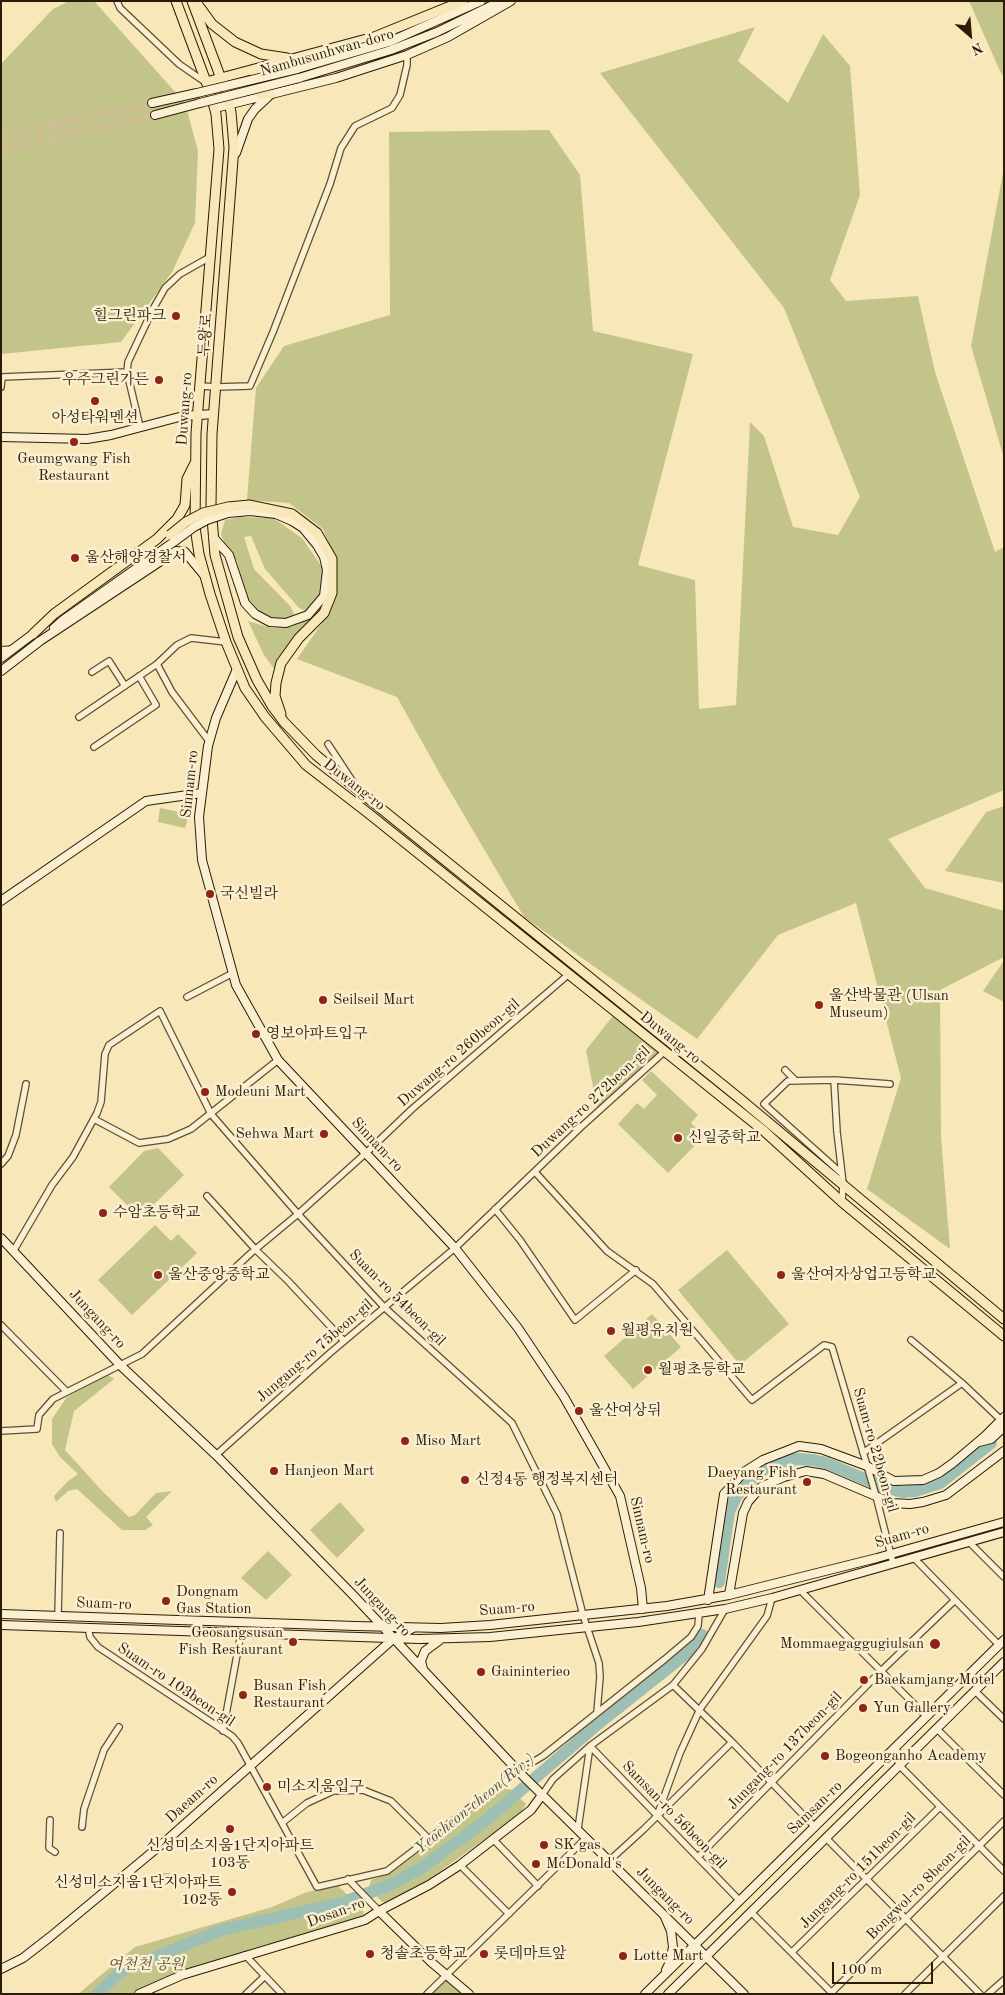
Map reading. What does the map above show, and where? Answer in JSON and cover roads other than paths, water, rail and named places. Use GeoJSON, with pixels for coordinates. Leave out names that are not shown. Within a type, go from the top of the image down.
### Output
{"type":"FeatureCollection","features":[{"type":"Feature","properties":{"kind":"main road","name":"Duwang-ro"},"geometry":{"type":"LineString","coordinates":[[176,1],[214,108],[219,149],[197,414],[195,527],[199,554],[210,594],[226,642],[245,688],[265,717],[306,765],[764,1131],[842,1202],[1004,1336]]}},
{"type":"Feature","properties":{"kind":"main road"},"geometry":{"type":"LineString","coordinates":[[194,1],[220,31],[243,47],[270,57],[300,58]]}},
{"type":"Feature","properties":{"kind":"main road"},"geometry":{"type":"LineString","coordinates":[[194,1],[229,105]]}},
{"type":"Feature","properties":{"kind":"main road"},"geometry":{"type":"LineString","coordinates":[[206,82],[300,58],[387,32],[463,1]]}},
{"type":"Feature","properties":{"kind":"main road","name":"Nambusunhwan-doro"},"geometry":{"type":"LineString","coordinates":[[152,103],[297,69],[388,42],[482,1]]}},
{"type":"Feature","properties":{"kind":"main road","name":"Nambusunhwan-doro"},"geometry":{"type":"LineString","coordinates":[[155,115],[347,65],[437,32],[501,1]]}},
{"type":"Feature","properties":{"kind":"main road"},"geometry":{"type":"LineString","coordinates":[[214,108],[366,69],[407,55],[448,37],[511,1]]}},
{"type":"Feature","properties":{"kind":"main road"},"geometry":{"type":"LineString","coordinates":[[264,67],[256,73],[254,85],[258,92],[271,94]]}},
{"type":"Feature","properties":{"kind":"main road"},"geometry":{"type":"LineString","coordinates":[[234,163],[238,143],[248,118],[261,102],[271,94]]}},
{"type":"Feature","properties":{"kind":"main road","name":"두왕로"},"geometry":{"type":"LineString","coordinates":[[229,105],[234,133],[234,163],[214,414],[211,472],[213,537],[215,554],[238,637],[257,680],[272,706],[284,722],[316,755],[843,1183],[867,1206],[1004,1319]]}},
{"type":"Feature","properties":{"kind":"main road"},"geometry":{"type":"LineString","coordinates":[[1,438],[87,439],[183,416],[214,414]]}},
{"type":"Feature","properties":{"kind":"main road"},"geometry":{"type":"LineString","coordinates":[[1,658],[33,634],[54,614],[157,539],[177,519],[185,505],[187,478],[196,463]]}},
{"type":"Feature","properties":{"kind":"main road"},"geometry":{"type":"LineString","coordinates":[[40,641],[63,620],[172,538],[186,522],[203,513],[249,505],[292,514],[317,533],[332,559],[332,593],[324,613],[299,638],[281,663],[275,696],[284,722]]}},
{"type":"Feature","properties":{"kind":"main road"},"geometry":{"type":"LineString","coordinates":[[213,537],[229,555],[245,603],[255,614],[270,622],[286,623],[308,615],[324,596],[327,570],[324,557],[303,528],[292,520],[269,513],[228,510]]}},
{"type":"Feature","properties":{"kind":"main road"},"geometry":{"type":"LineString","coordinates":[[33,634],[172,538]]}},
{"type":"Feature","properties":{"kind":"main road"},"geometry":{"type":"LineString","coordinates":[[1,671],[40,641],[176,551],[185,552],[206,576]]}},
{"type":"Feature","properties":{"kind":"main road","name":"Sinnam-ro"},"geometry":{"type":"LineString","coordinates":[[237,669],[216,718],[209,741],[199,817],[202,860],[236,985],[278,1060],[455,1248],[518,1328],[564,1397],[620,1496],[641,1588],[643,1609]]}},
{"type":"Feature","properties":{"kind":"main road"},"geometry":{"type":"LineString","coordinates":[[1,901],[146,801],[202,793]]}},
{"type":"Feature","properties":{"kind":"main road","name":"Jungang-ro"},"geometry":{"type":"LineString","coordinates":[[1,1238],[120,1365],[216,1455],[354,1596],[518,1771],[744,1994]]}},
{"type":"Feature","properties":{"kind":"main road"},"geometry":{"type":"LineString","coordinates":[[708,1600],[724,1494],[744,1472],[763,1460],[799,1446],[821,1449],[867,1466],[894,1481],[923,1480],[939,1473],[1003,1421]]}},
{"type":"Feature","properties":{"kind":"main road"},"geometry":{"type":"LineString","coordinates":[[730,1596],[740,1525],[748,1502],[756,1492],[771,1483],[806,1471],[824,1474],[892,1503],[910,1504],[946,1495],[1004,1451]]}},
{"type":"Feature","properties":{"kind":"main road","name":"Suam-ro"},"geometry":{"type":"LineString","coordinates":[[1,1614],[419,1627],[481,1625],[643,1609],[730,1596],[1004,1522]]}},
{"type":"Feature","properties":{"kind":"main road","name":"Suam-ro"},"geometry":{"type":"LineString","coordinates":[[1,1625],[440,1640],[588,1627],[699,1614],[725,1609],[772,1598],[1004,1532]]}},
{"type":"Feature","properties":{"kind":"main road"},"geometry":{"type":"LineString","coordinates":[[319,1624],[326,1627],[327,1630],[326,1633],[320,1636]]}},
{"type":"Feature","properties":{"kind":"main road"},"geometry":{"type":"LineString","coordinates":[[393,1639],[406,1631],[419,1627]]}},
{"type":"Feature","properties":{"kind":"main road","name":"Daeam-ro"},"geometry":{"type":"LineString","coordinates":[[1,1969],[23,1958],[50,1937],[168,1839],[250,1764],[393,1639]]}},
{"type":"Feature","properties":{"kind":"main road"},"geometry":{"type":"LineString","coordinates":[[425,1673],[421,1666],[422,1656],[427,1648],[440,1640]]}},
{"type":"Feature","properties":{"kind":"main road","name":"Samsan-ro"},"geometry":{"type":"LineString","coordinates":[[646,1994],[1002,1643]]}},
{"type":"Feature","properties":{"kind":"main road","name":"Samsan-ro"},"geometry":{"type":"LineString","coordinates":[[668,1994],[1004,1662]]}},
{"type":"Feature","properties":{"kind":"main road","name":"Dosan-ro"},"geometry":{"type":"LineString","coordinates":[[139,1994],[182,1975],[245,1955],[341,1929],[365,1920],[429,1885],[460,1865],[531,1810],[542,1795]]}},
{"type":"Feature","properties":{"kind":"main road"},"geometry":{"type":"LineString","coordinates":[[379,1911],[432,1962],[469,1994]]}},
{"type":"Feature","properties":{"kind":"main road"},"geometry":{"type":"LineString","coordinates":[[663,1976],[670,1962],[673,1947],[671,1931],[665,1915]]}},
{"type":"Feature","properties":{"kind":"street"},"geometry":{"type":"LineString","coordinates":[[118,1],[120,8],[179,64],[224,95],[229,105]]}},
{"type":"Feature","properties":{"kind":"street"},"geometry":{"type":"LineString","coordinates":[[200,386],[216,388],[250,386],[273,332],[330,184],[341,148],[355,126],[392,108],[400,95],[408,65],[407,55]]}},
{"type":"Feature","properties":{"kind":"street"},"geometry":{"type":"LineString","coordinates":[[140,427],[127,372],[128,362],[165,288],[180,274],[210,257]]}},
{"type":"Feature","properties":{"kind":"street"},"geometry":{"type":"LineString","coordinates":[[1,387],[2,376],[127,372]]}},
{"type":"Feature","properties":{"kind":"street"},"geometry":{"type":"LineString","coordinates":[[79,717],[157,664],[177,645],[191,638],[226,642]]}},
{"type":"Feature","properties":{"kind":"street"},"geometry":{"type":"LineString","coordinates":[[1,650],[14,649]]}},
{"type":"Feature","properties":{"kind":"street"},"geometry":{"type":"LineString","coordinates":[[92,672],[109,661],[125,686]]}},
{"type":"Feature","properties":{"kind":"street"},"geometry":{"type":"LineString","coordinates":[[157,664],[172,692],[209,741]]}},
{"type":"Feature","properties":{"kind":"street"},"geometry":{"type":"LineString","coordinates":[[94,747],[156,705],[139,676]]}},
{"type":"Feature","properties":{"kind":"street"},"geometry":{"type":"LineString","coordinates":[[328,744],[358,790]]}},
{"type":"Feature","properties":{"kind":"street"},"geometry":{"type":"LineString","coordinates":[[187,997],[233,973]]}},
{"type":"Feature","properties":{"kind":"street","name":"Duwang-ro 260beon-gil"},"geometry":{"type":"LineString","coordinates":[[1,1431],[37,1429],[39,1415],[53,1400],[142,1354],[366,1153],[412,1109],[569,974]]}},
{"type":"Feature","properties":{"kind":"street","name":"Suam-ro 54beon-gil"},"geometry":{"type":"LineString","coordinates":[[94,1119],[101,1102],[105,1054],[109,1045],[160,1011],[211,1114],[298,1214],[384,1307],[512,1423],[557,1514],[583,1615],[599,1663],[600,1677],[597,1712]]}},
{"type":"Feature","properties":{"kind":"street","name":"Duwang-ro 272beon-gil"},"geometry":{"type":"LineString","coordinates":[[455,1248],[664,1052]]}},
{"type":"Feature","properties":{"kind":"street"},"geometry":{"type":"LineString","coordinates":[[14,1250],[52,1185],[73,1157],[94,1119],[118,1134],[136,1142],[143,1143],[168,1139],[184,1133],[211,1114],[278,1060]]}},
{"type":"Feature","properties":{"kind":"street"},"geometry":{"type":"LineString","coordinates":[[784,1070],[796,1081]]}},
{"type":"Feature","properties":{"kind":"street"},"geometry":{"type":"LineString","coordinates":[[841,1173],[764,1104],[788,1081],[834,1080],[890,1084]]}},
{"type":"Feature","properties":{"kind":"street"},"geometry":{"type":"LineString","coordinates":[[834,1080],[843,1183],[842,1202]]}},
{"type":"Feature","properties":{"kind":"street"},"geometry":{"type":"LineString","coordinates":[[1,1164],[8,1156],[16,1135],[26,1084]]}},
{"type":"Feature","properties":{"kind":"street","name":"Duwang-ro 272beon-gil"},"geometry":{"type":"LineString","coordinates":[[535,1172],[607,1251],[653,1284],[752,1400],[824,1345],[830,1346]]}},
{"type":"Feature","properties":{"kind":"street"},"geometry":{"type":"LineString","coordinates":[[208,1196],[256,1250],[344,1341]]}},
{"type":"Feature","properties":{"kind":"street"},"geometry":{"type":"LineString","coordinates":[[495,1209],[520,1240],[576,1320],[636,1270]]}},
{"type":"Feature","properties":{"kind":"street","name":"Jungang-ro 75beon-gil"},"geometry":{"type":"LineString","coordinates":[[216,1455],[344,1341],[455,1248]]}},
{"type":"Feature","properties":{"kind":"street"},"geometry":{"type":"LineString","coordinates":[[2,1326],[67,1392]]}},
{"type":"Feature","properties":{"kind":"street"},"geometry":{"type":"LineString","coordinates":[[911,1340],[1003,1421]]}},
{"type":"Feature","properties":{"kind":"street","name":"Suam-ro 22beon-gil"},"geometry":{"type":"LineString","coordinates":[[830,1346],[834,1351],[876,1496],[893,1563]]}},
{"type":"Feature","properties":{"kind":"street"},"geometry":{"type":"LineString","coordinates":[[863,1453],[962,1383]]}},
{"type":"Feature","properties":{"kind":"street"},"geometry":{"type":"LineString","coordinates":[[58,1616],[60,1533]]}},
{"type":"Feature","properties":{"kind":"street"},"geometry":{"type":"LineString","coordinates":[[969,1542],[1004,1577]]}},
{"type":"Feature","properties":{"kind":"street"},"geometry":{"type":"LineString","coordinates":[[913,1557],[955,1600],[1002,1643]]}},
{"type":"Feature","properties":{"kind":"street"},"geometry":{"type":"LineString","coordinates":[[800,1590],[927,1717]]}},
{"type":"Feature","properties":{"kind":"street"},"geometry":{"type":"LineString","coordinates":[[657,1816],[680,1753],[700,1709],[768,1616],[772,1598]]}},
{"type":"Feature","properties":{"kind":"street","name":"Jungang-ro 137beon-gil"},"geometry":{"type":"LineString","coordinates":[[698,1857],[881,1671],[955,1600]]}},
{"type":"Feature","properties":{"kind":"street"},"geometry":{"type":"LineString","coordinates":[[542,1795],[553,1779],[590,1746],[673,1685],[702,1649],[725,1609]]}},
{"type":"Feature","properties":{"kind":"street"},"geometry":{"type":"LineString","coordinates":[[348,1879],[386,1871],[518,1771],[543,1756],[691,1637],[698,1626],[699,1614]]}},
{"type":"Feature","properties":{"kind":"street","name":"Suam-ro 103beon-gil"},"geometry":{"type":"LineString","coordinates":[[88,1628],[90,1637],[98,1647],[238,1743],[317,1886],[348,1879]]}},
{"type":"Feature","properties":{"kind":"street"},"geometry":{"type":"LineString","coordinates":[[223,1731],[241,1633]]}},
{"type":"Feature","properties":{"kind":"street"},"geometry":{"type":"LineString","coordinates":[[673,1685],[700,1709],[816,1827]]}},
{"type":"Feature","properties":{"kind":"street"},"geometry":{"type":"LineString","coordinates":[[975,1691],[1004,1719]]}},
{"type":"Feature","properties":{"kind":"street"},"geometry":{"type":"LineString","coordinates":[[82,1827],[84,1809],[104,1750],[119,1727]]}},
{"type":"Feature","properties":{"kind":"street"},"geometry":{"type":"LineString","coordinates":[[937,1729],[1004,1795]]}},
{"type":"Feature","properties":{"kind":"street"},"geometry":{"type":"LineString","coordinates":[[610,1860],[732,1742]]}},
{"type":"Feature","properties":{"kind":"street"},"geometry":{"type":"LineString","coordinates":[[899,1745],[896,1757],[900,1766],[1004,1871]]}},
{"type":"Feature","properties":{"kind":"street"},"geometry":{"type":"LineString","coordinates":[[578,1830],[590,1746]]}},
{"type":"Feature","properties":{"kind":"street","name":"Samsan-ro 56beon-gil"},"geometry":{"type":"LineString","coordinates":[[590,1746],[740,1901]]}},
{"type":"Feature","properties":{"kind":"street"},"geometry":{"type":"LineString","coordinates":[[282,1823],[307,1803],[333,1791],[363,1790],[391,1800],[428,1838]]}},
{"type":"Feature","properties":{"kind":"street","name":"Jungang-ro 151beon-gil"},"geometry":{"type":"LineString","coordinates":[[792,1952],[940,1807]]}},
{"type":"Feature","properties":{"kind":"street"},"geometry":{"type":"LineString","coordinates":[[50,1820],[49,1848],[55,1852]]}},
{"type":"Feature","properties":{"kind":"street","name":"Bongwol-ro 8beon-gil"},"geometry":{"type":"LineString","coordinates":[[832,1993],[1004,1821]]}},
{"type":"Feature","properties":{"kind":"street"},"geometry":{"type":"LineString","coordinates":[[427,1994],[586,1838]]}},
{"type":"Feature","properties":{"kind":"street"},"geometry":{"type":"LineString","coordinates":[[826,1838],[980,1994]]}},
{"type":"Feature","properties":{"kind":"street"},"geometry":{"type":"LineString","coordinates":[[494,1840],[538,1886]]}},
{"type":"Feature","properties":{"kind":"street"},"geometry":{"type":"LineString","coordinates":[[460,1865],[509,1914]]}},
{"type":"Feature","properties":{"kind":"street"},"geometry":{"type":"LineString","coordinates":[[348,1879],[379,1911]]}},
{"type":"Feature","properties":{"kind":"street"},"geometry":{"type":"LineString","coordinates":[[905,1994],[1004,1896]]}},
{"type":"Feature","properties":{"kind":"street"},"geometry":{"type":"LineString","coordinates":[[751,1912],[832,1993]]}},
{"type":"Feature","properties":{"kind":"street"},"geometry":{"type":"LineString","coordinates":[[245,1955],[282,1994]]}},
{"type":"Feature","properties":{"kind":"street"},"geometry":{"type":"LineString","coordinates":[[246,1994],[265,1976]]}},
{"type":"Feature","properties":{"kind":"street"},"geometry":{"type":"LineString","coordinates":[[988,1994],[1004,1980]]}},
{"type":"Feature","properties":{"kind":"waterway","name":"Yeocheon-cheon(Riv.)"},"geometry":{"type":"LineString","coordinates":[[719,1582],[729,1512],[736,1497],[747,1483],[760,1472],[780,1462],[798,1459],[813,1460],[826,1463],[889,1489],[903,1492],[915,1491],[940,1483],[991,1443]]}},
{"type":"Feature","properties":{"kind":"waterway","name":"Yeocheon-cheon(Riv.)"},"geometry":{"type":"LineString","coordinates":[[98,1994],[121,1971],[222,1930],[344,1902],[390,1885],[423,1867],[485,1821],[598,1724],[687,1653],[702,1635]]}},
{"type":"Feature","properties":{"kind":"tunnel"},"geometry":{"type":"LineString","coordinates":[[1,136],[152,103]]}},
{"type":"Feature","properties":{"kind":"tunnel"},"geometry":{"type":"LineString","coordinates":[[1,150],[155,115]]}},
{"type":"Feature","properties":{"kind":"place","name":"힐그린파크"},"geometry":{"type":"Point","coordinates":[176,316]}},
{"type":"Feature","properties":{"kind":"place","name":"우주그린가든"},"geometry":{"type":"Point","coordinates":[159,380]}},
{"type":"Feature","properties":{"kind":"place","name":"아성타워멘션"},"geometry":{"type":"Point","coordinates":[95,401]}},
{"type":"Feature","properties":{"kind":"place","name":"Geumgwang Fish Restaurant"},"geometry":{"type":"Point","coordinates":[74,442]}},
{"type":"Feature","properties":{"kind":"place","name":"울산해양경찰서"},"geometry":{"type":"Point","coordinates":[75,558]}},
{"type":"Feature","properties":{"kind":"place","name":"국신빌라"},"geometry":{"type":"Point","coordinates":[210,894]}},
{"type":"Feature","properties":{"kind":"place","name":"Seilseil Mart"},"geometry":{"type":"Point","coordinates":[323,1000]}},
{"type":"Feature","properties":{"kind":"place","name":"울산박물관 (Ulsan Museum)"},"geometry":{"type":"Point","coordinates":[819,1005]}},
{"type":"Feature","properties":{"kind":"place","name":"영보아파트입구"},"geometry":{"type":"Point","coordinates":[256,1034]}},
{"type":"Feature","properties":{"kind":"place","name":"Modeuni Mart"},"geometry":{"type":"Point","coordinates":[205,1092]}},
{"type":"Feature","properties":{"kind":"place","name":"Sehwa Mart"},"geometry":{"type":"Point","coordinates":[324,1134]}},
{"type":"Feature","properties":{"kind":"place","name":"신일중학교"},"geometry":{"type":"Point","coordinates":[678,1138]}},
{"type":"Feature","properties":{"kind":"place","name":"수암초등학교"},"geometry":{"type":"Point","coordinates":[103,1213]}},
{"type":"Feature","properties":{"kind":"place","name":"울산중앙중학교"},"geometry":{"type":"Point","coordinates":[158,1275]}},
{"type":"Feature","properties":{"kind":"place","name":"울산여자상업고등학교"},"geometry":{"type":"Point","coordinates":[781,1275]}},
{"type":"Feature","properties":{"kind":"place","name":"월평유치원"},"geometry":{"type":"Point","coordinates":[611,1331]}},
{"type":"Feature","properties":{"kind":"place","name":"월평초등학교"},"geometry":{"type":"Point","coordinates":[648,1370]}},
{"type":"Feature","properties":{"kind":"place","name":"울산여상뒤"},"geometry":{"type":"Point","coordinates":[579,1411]}},
{"type":"Feature","properties":{"kind":"place","name":"Miso Mart"},"geometry":{"type":"Point","coordinates":[405,1441]}},
{"type":"Feature","properties":{"kind":"place","name":"Hanjeon Mart"},"geometry":{"type":"Point","coordinates":[274,1471]}},
{"type":"Feature","properties":{"kind":"place","name":"신정4동 행정복지센터"},"geometry":{"type":"Point","coordinates":[465,1480]}},
{"type":"Feature","properties":{"kind":"place","name":"Daeyang Fish Restaurant"},"geometry":{"type":"Point","coordinates":[807,1482]}},
{"type":"Feature","properties":{"kind":"place","name":"Dongnam Gas Station"},"geometry":{"type":"Point","coordinates":[166,1601]}},
{"type":"Feature","properties":{"kind":"place","name":"Geosangsusan Fish Restaurant"},"geometry":{"type":"Point","coordinates":[293,1642]}},
{"type":"Feature","properties":{"kind":"place","name":"Mommaegaggugiulsan"},"geometry":{"type":"Point","coordinates":[935,1644]}},
{"type":"Feature","properties":{"kind":"place","name":"Gaininterieo"},"geometry":{"type":"Point","coordinates":[481,1672]}},
{"type":"Feature","properties":{"kind":"place","name":"Baekamjang Motel"},"geometry":{"type":"Point","coordinates":[864,1680]}},
{"type":"Feature","properties":{"kind":"place","name":"Busan Fish Restaurant"},"geometry":{"type":"Point","coordinates":[243,1695]}},
{"type":"Feature","properties":{"kind":"place","name":"Yun Gallery"},"geometry":{"type":"Point","coordinates":[863,1708]}},
{"type":"Feature","properties":{"kind":"place","name":"Bogeonganho Academy"},"geometry":{"type":"Point","coordinates":[825,1756]}},
{"type":"Feature","properties":{"kind":"place","name":"미소지움입구"},"geometry":{"type":"Point","coordinates":[267,1787]}},
{"type":"Feature","properties":{"kind":"place","name":"신성미소지움1단지아파트 103동"},"geometry":{"type":"Point","coordinates":[230,1829]}},
{"type":"Feature","properties":{"kind":"place","name":"SK gas"},"geometry":{"type":"Point","coordinates":[544,1845]}},
{"type":"Feature","properties":{"kind":"place","name":"McDonald's"},"geometry":{"type":"Point","coordinates":[536,1864]}},
{"type":"Feature","properties":{"kind":"place","name":"신성미소지움1단지아파트 102동"},"geometry":{"type":"Point","coordinates":[232,1892]}},
{"type":"Feature","properties":{"kind":"place","name":"청솔초등학교"},"geometry":{"type":"Point","coordinates":[370,1954]}},
{"type":"Feature","properties":{"kind":"place","name":"롯데마트앞"},"geometry":{"type":"Point","coordinates":[484,1954]}},
{"type":"Feature","properties":{"kind":"place","name":"Lotte Mart"},"geometry":{"type":"Point","coordinates":[623,1956]}},
{"type":"Feature","properties":{"kind":"park label","name":"여천천 공원"},"geometry":{"type":"Point","coordinates":[146,1965]}}]}
